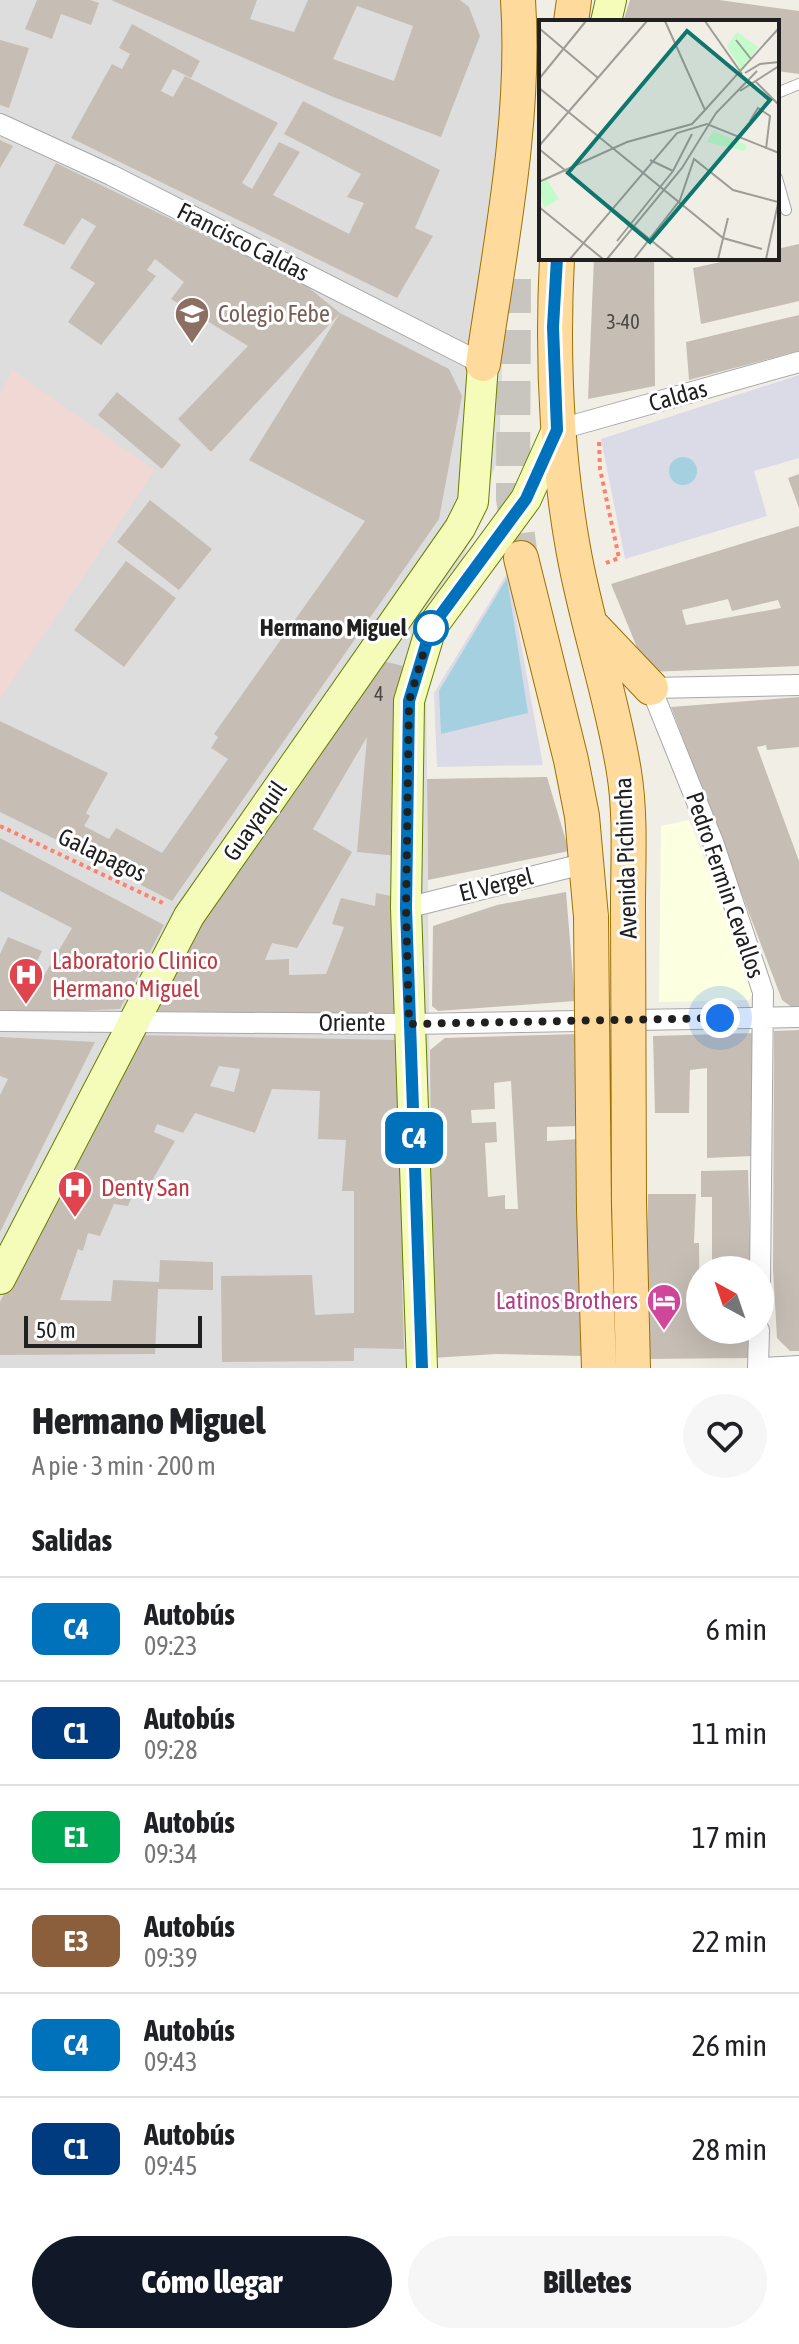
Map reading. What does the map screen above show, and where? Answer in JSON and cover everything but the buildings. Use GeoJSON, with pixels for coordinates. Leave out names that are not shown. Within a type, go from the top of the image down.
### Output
{"type":"FeatureCollection","features":[{"type":"Feature","properties":{"kind":"main road"},"geometry":{"type":"LineString","coordinates":[[483,364],[508,194],[520,33],[518,0]]}},
{"type":"Feature","properties":{"kind":"main road"},"geometry":{"type":"LineString","coordinates":[[571,20],[574,0]]}},
{"type":"Feature","properties":{"kind":"main road"},"geometry":{"type":"LineString","coordinates":[[514,279],[515,100]]}},
{"type":"Feature","properties":{"kind":"main road","name":"Avenida Pichincha"},"geometry":{"type":"LineString","coordinates":[[557,260],[553,327],[557,430],[578,574],[625,775],[633,1368]]}},
{"type":"Feature","properties":{"kind":"main road","name":"Avenida Pichincha"},"geometry":{"type":"LineString","coordinates":[[521,558],[571,760],[587,863],[591,917],[599,1368]]}},
{"type":"Feature","properties":{"kind":"main road"},"geometry":{"type":"LineString","coordinates":[[591,624],[651,688]]}},
{"type":"Feature","properties":{"kind":"street"},"geometry":{"type":"LineString","coordinates":[[606,20],[611,0]]}},
{"type":"Feature","properties":{"kind":"street","name":"Francisco Caldas"},"geometry":{"type":"LineString","coordinates":[[0,124],[111,175],[483,364]]}},
{"type":"Feature","properties":{"kind":"street","name":"Caldas"},"geometry":{"type":"LineString","coordinates":[[557,430],[799,362]]}},
{"type":"Feature","properties":{"kind":"street","name":"Guayaquil"},"geometry":{"type":"LineString","coordinates":[[0,1279],[189,916],[460,528],[473,502],[483,364]]}},
{"type":"Feature","properties":{"kind":"street"},"geometry":{"type":"LineString","coordinates":[[422,1368],[406,908],[409,701],[431,628],[526,499],[557,430]]}},
{"type":"Feature","properties":{"kind":"street"},"geometry":{"type":"LineString","coordinates":[[651,688],[799,685]]}},
{"type":"Feature","properties":{"kind":"street","name":"Pedro Fermin Cevallos"},"geometry":{"type":"LineString","coordinates":[[651,688],[713,842],[763,992],[760,1256]]}},
{"type":"Feature","properties":{"kind":"street","name":"El Vergel"},"geometry":{"type":"LineString","coordinates":[[406,908],[587,863]]}},
{"type":"Feature","properties":{"kind":"street","name":"Oriente"},"geometry":{"type":"LineString","coordinates":[[0,1021],[409,1024],[799,1017]]}},
{"type":"Feature","properties":{"kind":"street"},"geometry":{"type":"LineString","coordinates":[[759,1344],[759,1368],[799,1366]]}},
{"type":"Feature","properties":{"kind":"lane"},"geometry":{"type":"LineString","coordinates":[[779,92],[799,84]]}},
{"type":"Feature","properties":{"kind":"lane"},"geometry":{"type":"LineString","coordinates":[[779,185],[786,210]]}},
{"type":"Feature","properties":{"kind":"path"},"geometry":{"type":"LineString","coordinates":[[578,574],[619,558],[597,447],[606,434]]}},
{"type":"Feature","properties":{"kind":"path","name":"Galapagos"},"geometry":{"type":"LineString","coordinates":[[0,826],[189,916]]}},
{"type":"Feature","properties":{"kind":"shaded area"},"geometry":{"type":"Polygon","coordinates":[[[0,0],[516,0],[499,455],[426,665],[432,1368],[0,1368],[0,0]]]}},
{"type":"Feature","properties":{"kind":"shaded area"},"geometry":{"type":"Polygon","coordinates":[[[12,370],[155,470],[0,699],[0,395],[12,370]]]}},
{"type":"Feature","properties":{"kind":"shaded area"},"geometry":{"type":"Polygon","coordinates":[[[799,375],[799,458],[754,471],[767,516],[625,559],[601,439],[799,375]]]}},
{"type":"Feature","properties":{"kind":"shaded area"},"geometry":{"type":"Polygon","coordinates":[[[508,572],[543,765],[437,767],[434,693],[508,572]]]}},
{"type":"Feature","properties":{"kind":"shaded area"},"geometry":{"type":"Polygon","coordinates":[[[689,820],[756,991],[749,1000],[659,1002],[661,826],[689,820]]]}},
{"type":"Feature","properties":{"kind":"water"},"geometry":{"type":"Polygon","coordinates":[[[683,457],[693,461],[697,471],[693,481],[683,485],[673,481],[669,471],[673,461],[683,457]]]}},
{"type":"Feature","properties":{"kind":"water"},"geometry":{"type":"Polygon","coordinates":[[[507,578],[528,713],[441,734],[439,691],[507,578]]]}},
{"type":"Feature","properties":{"kind":"tunnel"},"geometry":{"type":"LineString","coordinates":[[514,279],[513,498],[521,558]]}},
{"type":"Feature","properties":{"kind":"bus line","name":"C4"},"geometry":{"type":"LineString","coordinates":[[422,1368],[406,908],[409,701],[431,628],[526,499],[557,430],[553,327],[557,260]]}},
{"type":"Feature","properties":{"kind":"place","name":"Colegio Febe"},"geometry":{"type":"Point","coordinates":[192,345]}},
{"type":"Feature","properties":{"kind":"place","name":"Hermano Miguel"},"geometry":{"type":"Point","coordinates":[431,628]}},
{"type":"Feature","properties":{"kind":"place","name":"Laboratorio Clinico Hermano Miguel"},"geometry":{"type":"Point","coordinates":[26,1006]}},
{"type":"Feature","properties":{"kind":"place","name":"Denty San"},"geometry":{"type":"Point","coordinates":[75,1219]}},
{"type":"Feature","properties":{"kind":"place","name":"Latinos Brothers"},"geometry":{"type":"Point","coordinates":[664,1332]}},
{"type":"Feature","properties":{"kind":"route"},"geometry":{"type":"LineString","coordinates":[[431,628],[409,701],[406,908],[409,1024],[720,1018]]}}]}
